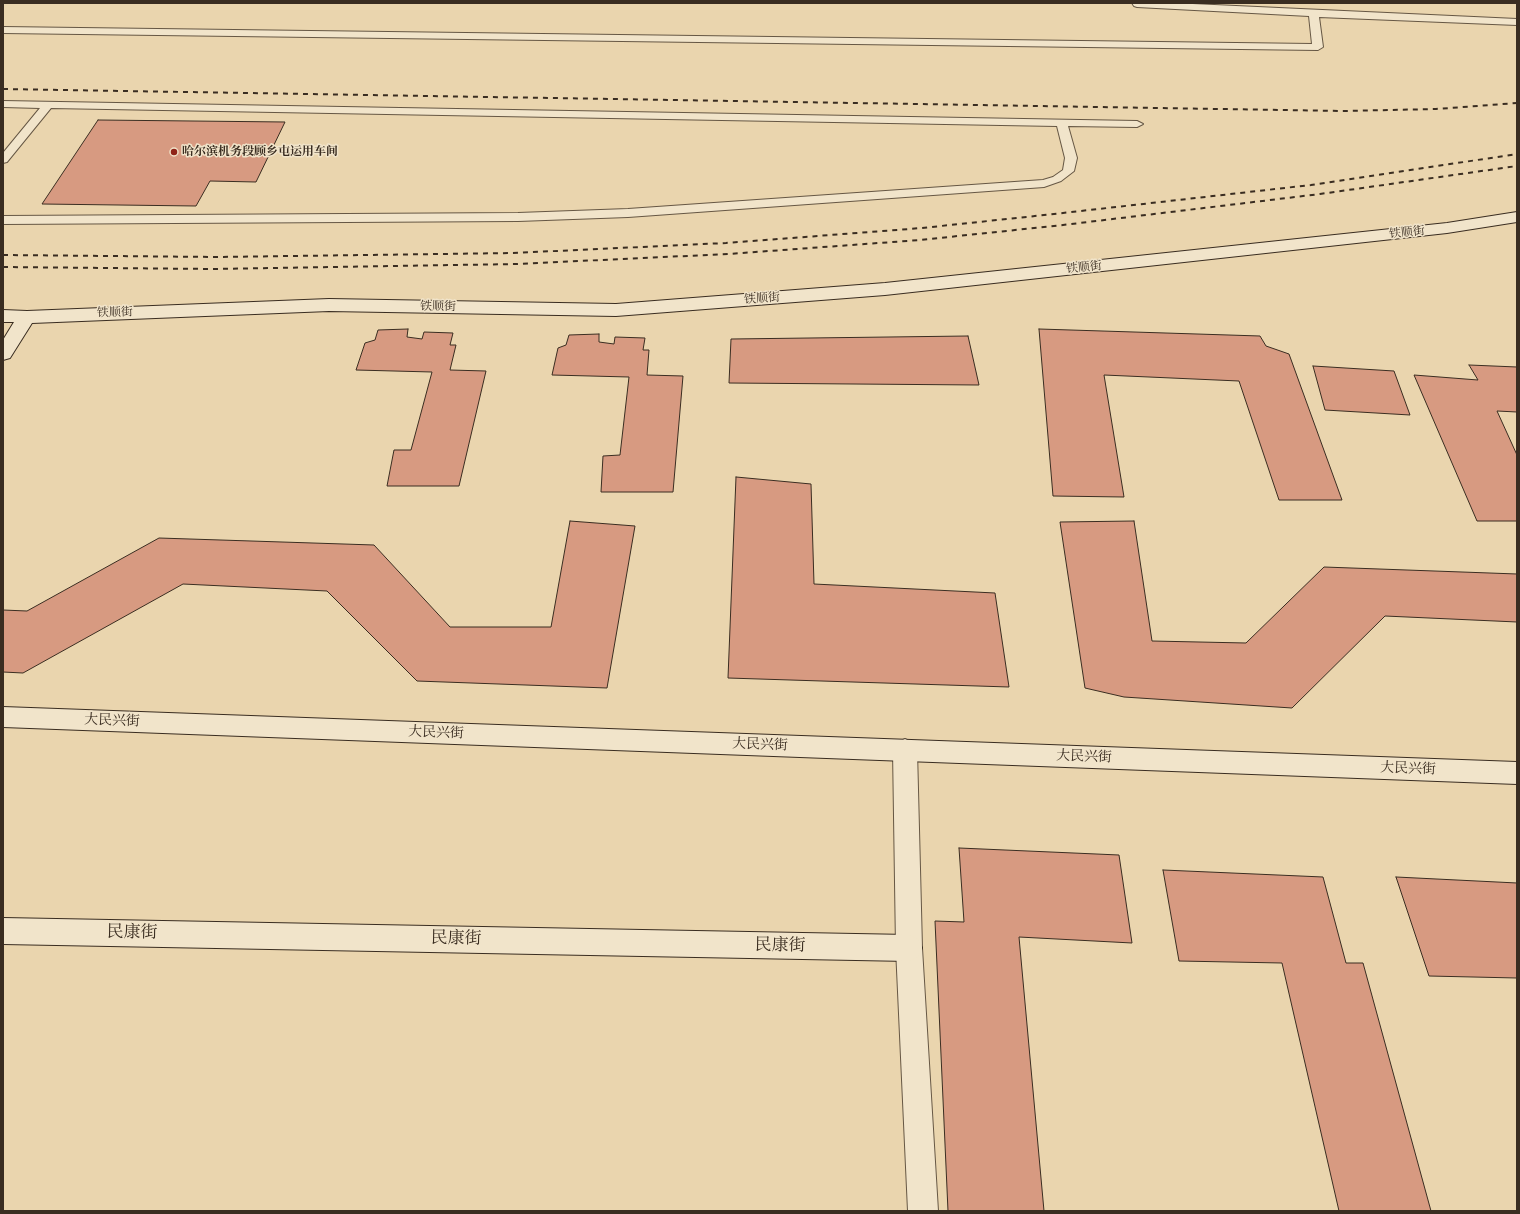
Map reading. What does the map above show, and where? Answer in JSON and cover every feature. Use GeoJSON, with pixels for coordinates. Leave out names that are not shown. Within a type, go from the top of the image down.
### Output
{"type":"FeatureCollection","features":[{"type":"Feature","properties":{"kind":"street","name":"铁顺街"},"geometry":{"type":"LineString","coordinates":[[3,316],[27,317],[329,305],[616,310],[885,289],[1447,228],[1517,217]]}},
{"type":"Feature","properties":{"kind":"street"},"geometry":{"type":"LineString","coordinates":[[3,354],[27,317]]}},
{"type":"Feature","properties":{"kind":"street","name":"大民兴街"},"geometry":{"type":"LineString","coordinates":[[3,717],[1517,772]]}},
{"type":"Feature","properties":{"kind":"street"},"geometry":{"type":"LineString","coordinates":[[905,750],[910,948],[923,1211]]}},
{"type":"Feature","properties":{"kind":"street","name":"民康街"},"geometry":{"type":"LineString","coordinates":[[3,931],[910,948]]}},
{"type":"Feature","properties":{"kind":"lane"},"geometry":{"type":"LineString","coordinates":[[1137,3],[1145,5],[1314,14],[1517,22]]}},
{"type":"Feature","properties":{"kind":"lane"},"geometry":{"type":"LineString","coordinates":[[3,30],[1318,47],[1314,31],[1314,14]]}},
{"type":"Feature","properties":{"kind":"lane"},"geometry":{"type":"LineString","coordinates":[[3,104],[1137,124]]}},
{"type":"Feature","properties":{"kind":"lane"},"geometry":{"type":"LineString","coordinates":[[3,160],[48,105]]}},
{"type":"Feature","properties":{"kind":"lane"},"geometry":{"type":"LineString","coordinates":[[3,220],[518,217],[628,213],[1044,183],[1057,179],[1068,171],[1071,158],[1062,123]]}},
{"type":"Feature","properties":{"kind":"building","name":"哈尔滨机务段顾乡屯运用车间"},"geometry":{"type":"Polygon","coordinates":[[[98,120],[285,122],[256,182],[210,181],[196,206],[42,204],[98,120]]]}},
{"type":"Feature","properties":{"kind":"building"},"geometry":{"type":"Polygon","coordinates":[[[408,329],[407,337],[422,339],[424,332],[453,333],[450,345],[456,345],[450,370],[486,371],[459,486],[387,486],[394,450],[411,450],[432,372],[356,370],[365,343],[375,340],[378,330],[408,329]]]}},
{"type":"Feature","properties":{"kind":"building"},"geometry":{"type":"Polygon","coordinates":[[[1039,329],[1260,336],[1266,346],[1289,354],[1342,500],[1279,500],[1239,381],[1104,375],[1124,497],[1053,496],[1039,329]]]}},
{"type":"Feature","properties":{"kind":"building"},"geometry":{"type":"Polygon","coordinates":[[[599,334],[599,342],[614,344],[615,337],[645,338],[643,350],[649,350],[647,375],[683,376],[673,492],[601,492],[603,456],[620,455],[629,377],[552,375],[558,348],[566,345],[569,335],[599,334]]]}},
{"type":"Feature","properties":{"kind":"building"},"geometry":{"type":"Polygon","coordinates":[[[968,336],[979,385],[729,383],[731,339],[968,336]]]}},
{"type":"Feature","properties":{"kind":"building"},"geometry":{"type":"Polygon","coordinates":[[[1469,365],[1517,367],[1517,412],[1497,411],[1517,455],[1517,521],[1477,521],[1414,375],[1478,380],[1469,365]]]}},
{"type":"Feature","properties":{"kind":"building"},"geometry":{"type":"Polygon","coordinates":[[[1313,366],[1394,371],[1410,415],[1325,410],[1313,366]]]}},
{"type":"Feature","properties":{"kind":"building"},"geometry":{"type":"Polygon","coordinates":[[[736,477],[811,484],[814,584],[995,593],[1009,687],[728,678],[736,477]]]}},
{"type":"Feature","properties":{"kind":"building"},"geometry":{"type":"Polygon","coordinates":[[[570,521],[635,526],[607,688],[417,681],[327,591],[183,584],[23,673],[3,672],[3,610],[27,611],[159,538],[374,545],[450,627],[551,627],[570,521]]]}},
{"type":"Feature","properties":{"kind":"building"},"geometry":{"type":"Polygon","coordinates":[[[1134,521],[1152,641],[1246,643],[1324,567],[1517,574],[1517,622],[1385,616],[1292,708],[1124,697],[1085,688],[1060,522],[1134,521]]]}},
{"type":"Feature","properties":{"kind":"building"},"geometry":{"type":"Polygon","coordinates":[[[959,848],[1119,855],[1132,943],[1019,937],[1044,1211],[948,1211],[935,921],[964,922],[959,848]]]}},
{"type":"Feature","properties":{"kind":"building"},"geometry":{"type":"Polygon","coordinates":[[[1163,870],[1323,877],[1346,963],[1363,963],[1431,1211],[1339,1211],[1282,963],[1179,961],[1163,870]]]}},
{"type":"Feature","properties":{"kind":"building"},"geometry":{"type":"Polygon","coordinates":[[[1396,877],[1517,883],[1517,978],[1429,976],[1396,877]]]}},
{"type":"Feature","properties":{"kind":"railway"},"geometry":{"type":"LineString","coordinates":[[3,89],[1342,111],[1436,109],[1517,103]]}},
{"type":"Feature","properties":{"kind":"railway"},"geometry":{"type":"LineString","coordinates":[[3,255],[218,257],[513,253],[726,243],[922,228],[1054,214],[1311,185],[1517,154]]}},
{"type":"Feature","properties":{"kind":"railway"},"geometry":{"type":"LineString","coordinates":[[3,267],[212,269],[516,264],[728,254],[920,240],[1063,225],[1320,194],[1517,166]]}},
{"type":"Feature","properties":{"kind":"place","name":"哈尔滨机务段顾乡屯运用车间"},"geometry":{"type":"Point","coordinates":[174,152]}}]}
